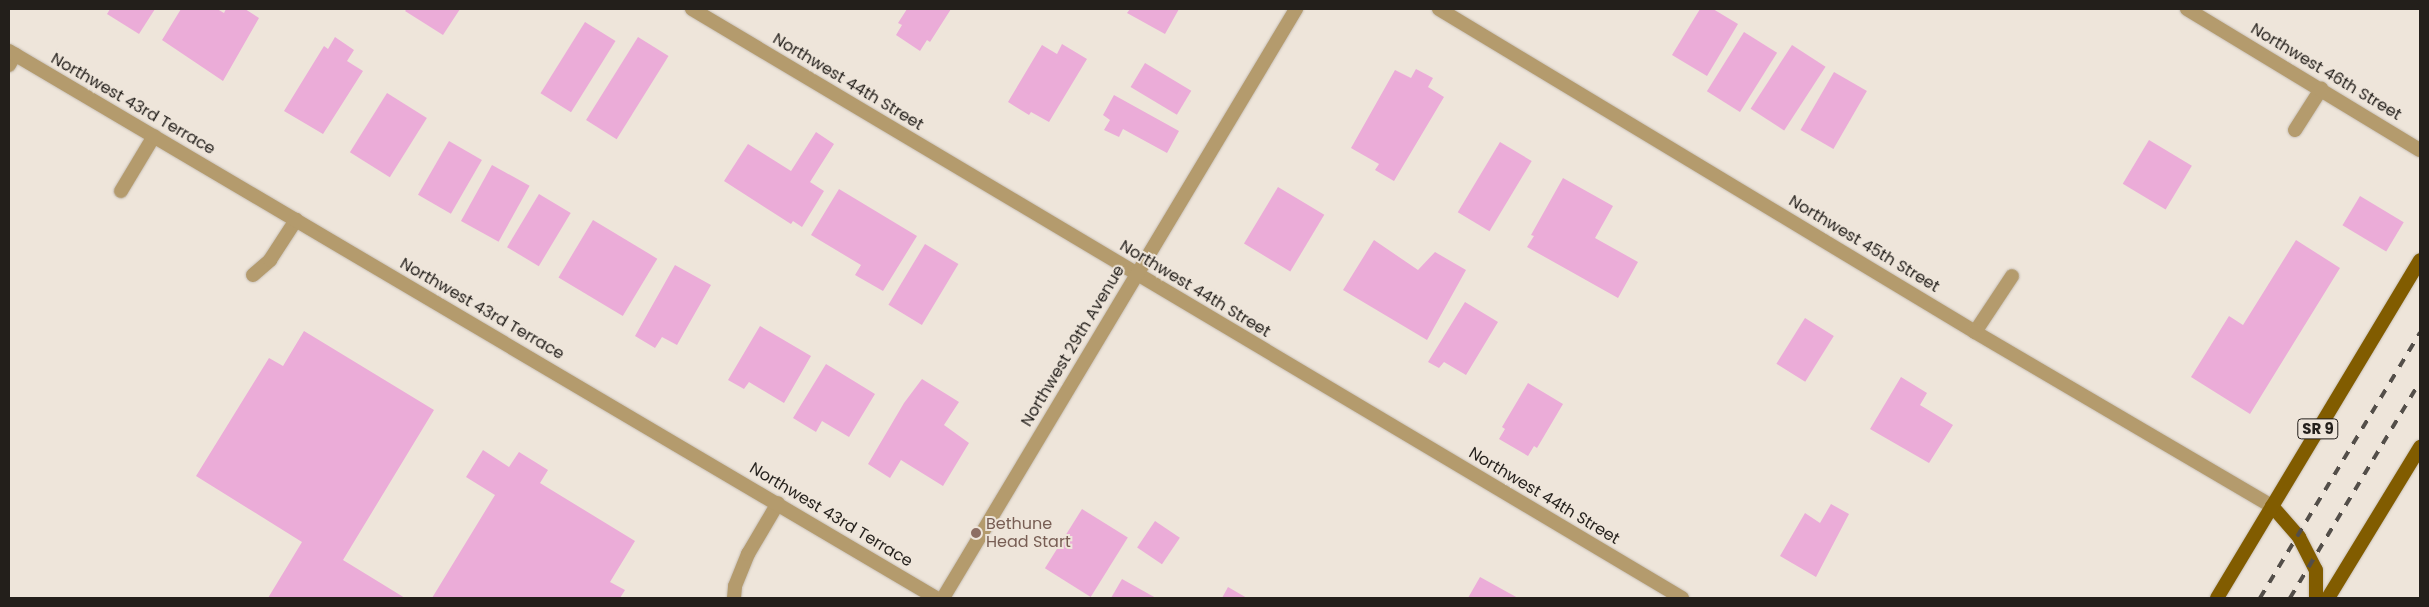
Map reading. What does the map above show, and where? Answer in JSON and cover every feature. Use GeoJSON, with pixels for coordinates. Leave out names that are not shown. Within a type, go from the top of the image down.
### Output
{"type":"FeatureCollection","features":[{"type":"Feature","properties":{"kind":"main road","name":"SR 9"},"geometry":{"type":"LineString","coordinates":[[2217,598],[2420,260]]}},
{"type":"Feature","properties":{"kind":"main road"},"geometry":{"type":"LineString","coordinates":[[2328,598],[2420,446]]}},
{"type":"Feature","properties":{"kind":"main road"},"geometry":{"type":"LineString","coordinates":[[2272,506],[2299,537],[2316,570],[2316,598]]}},
{"type":"Feature","properties":{"kind":"street","name":"Northwest 44th Street"},"geometry":{"type":"LineString","coordinates":[[692,9],[1682,598]]}},
{"type":"Feature","properties":{"kind":"street","name":"Northwest 29th Avenue"},"geometry":{"type":"LineString","coordinates":[[943,598],[1296,9]]}},
{"type":"Feature","properties":{"kind":"street","name":"Northwest 45th Street"},"geometry":{"type":"LineString","coordinates":[[1439,9],[1975,332],[2272,506]]}},
{"type":"Feature","properties":{"kind":"street","name":"Northwest 46th Street"},"geometry":{"type":"LineString","coordinates":[[2187,9],[2420,150]]}},
{"type":"Feature","properties":{"kind":"street","name":"Northwest 43rd Terrace"},"geometry":{"type":"LineString","coordinates":[[11,57],[154,136],[936,598]]}},
{"type":"Feature","properties":{"kind":"street"},"geometry":{"type":"LineString","coordinates":[[2295,130],[2321,89]]}},
{"type":"Feature","properties":{"kind":"street"},"geometry":{"type":"LineString","coordinates":[[121,191],[154,136]]}},
{"type":"Feature","properties":{"kind":"street"},"geometry":{"type":"LineString","coordinates":[[253,274],[270,260],[296,220]]}},
{"type":"Feature","properties":{"kind":"street"},"geometry":{"type":"LineString","coordinates":[[1975,332],[2012,276]]}},
{"type":"Feature","properties":{"kind":"street"},"geometry":{"type":"LineString","coordinates":[[734,598],[735,586],[748,554],[778,503]]}},
{"type":"Feature","properties":{"kind":"building"},"geometry":{"type":"Polygon","coordinates":[[[110,9],[155,9],[139,34],[107,14],[110,9]]]}},
{"type":"Feature","properties":{"kind":"building"},"geometry":{"type":"Polygon","coordinates":[[[181,9],[217,9],[224,13],[226,9],[245,9],[259,18],[223,81],[162,40],[181,9]]]}},
{"type":"Feature","properties":{"kind":"building"},"geometry":{"type":"Polygon","coordinates":[[[407,9],[460,9],[443,35],[405,11],[407,9]]]}},
{"type":"Feature","properties":{"kind":"building"},"geometry":{"type":"Polygon","coordinates":[[[907,9],[951,9],[930,42],[927,40],[920,51],[896,35],[902,25],[898,23],[907,9]]]}},
{"type":"Feature","properties":{"kind":"building"},"geometry":{"type":"Polygon","coordinates":[[[1130,9],[1179,9],[1165,34],[1127,13],[1130,9]]]}},
{"type":"Feature","properties":{"kind":"building"},"geometry":{"type":"Polygon","coordinates":[[[1700,9],[1713,9],[1738,24],[1707,76],[1672,55],[1700,9]]]}},
{"type":"Feature","properties":{"kind":"building"},"geometry":{"type":"Polygon","coordinates":[[[585,22],[616,41],[571,112],[540,93],[585,22]]]}},
{"type":"Feature","properties":{"kind":"building"},"geometry":{"type":"Polygon","coordinates":[[[1744,32],[1777,53],[1740,112],[1707,91],[1744,32]]]}},
{"type":"Feature","properties":{"kind":"building"},"geometry":{"type":"Polygon","coordinates":[[[335,37],[354,50],[347,61],[363,71],[323,134],[284,111],[324,46],[328,49],[335,37]]]}},
{"type":"Feature","properties":{"kind":"building"},"geometry":{"type":"Polygon","coordinates":[[[638,37],[669,56],[617,139],[586,120],[638,37]]]}},
{"type":"Feature","properties":{"kind":"building"},"geometry":{"type":"Polygon","coordinates":[[[1062,44],[1087,59],[1049,122],[1031,112],[1029,115],[1008,102],[1042,45],[1057,54],[1062,44]]]}},
{"type":"Feature","properties":{"kind":"building"},"geometry":{"type":"Polygon","coordinates":[[[1792,45],[1826,67],[1784,131],[1751,109],[1792,45]]]}},
{"type":"Feature","properties":{"kind":"building"},"geometry":{"type":"Polygon","coordinates":[[[1145,63],[1191,91],[1177,115],[1131,87],[1145,63]]]}},
{"type":"Feature","properties":{"kind":"building"},"geometry":{"type":"Polygon","coordinates":[[[1416,69],[1433,78],[1428,87],[1444,97],[1394,181],[1375,170],[1379,164],[1351,148],[1395,70],[1411,78],[1416,69]]]}},
{"type":"Feature","properties":{"kind":"building"},"geometry":{"type":"Polygon","coordinates":[[[1834,72],[1867,91],[1833,149],[1800,130],[1834,72]]]}},
{"type":"Feature","properties":{"kind":"building"},"geometry":{"type":"Polygon","coordinates":[[[387,93],[427,118],[390,177],[350,152],[387,93]]]}},
{"type":"Feature","properties":{"kind":"building"},"geometry":{"type":"Polygon","coordinates":[[[1114,95],[1179,131],[1167,153],[1123,129],[1119,137],[1104,130],[1110,120],[1103,115],[1114,95]]]}},
{"type":"Feature","properties":{"kind":"building"},"geometry":{"type":"Polygon","coordinates":[[[816,132],[834,144],[810,182],[824,191],[802,227],[793,221],[791,224],[724,181],[748,144],[791,171],[816,132]]]}},
{"type":"Feature","properties":{"kind":"building"},"geometry":{"type":"Polygon","coordinates":[[[2149,140],[2192,166],[2166,209],[2123,184],[2149,140]]]}},
{"type":"Feature","properties":{"kind":"building"},"geometry":{"type":"Polygon","coordinates":[[[449,141],[482,160],[451,214],[418,195],[449,141]]]}},
{"type":"Feature","properties":{"kind":"building"},"geometry":{"type":"Polygon","coordinates":[[[1500,142],[1532,161],[1489,231],[1458,212],[1500,142]]]}},
{"type":"Feature","properties":{"kind":"building"},"geometry":{"type":"Polygon","coordinates":[[[492,165],[530,186],[499,242],[461,221],[492,165]]]}},
{"type":"Feature","properties":{"kind":"building"},"geometry":{"type":"Polygon","coordinates":[[[1563,178],[1613,206],[1595,238],[1638,262],[1618,298],[1527,247],[1534,236],[1531,235],[1563,178]]]}},
{"type":"Feature","properties":{"kind":"building"},"geometry":{"type":"Polygon","coordinates":[[[1278,187],[1324,215],[1290,271],[1244,244],[1278,187]]]}},
{"type":"Feature","properties":{"kind":"building"},"geometry":{"type":"Polygon","coordinates":[[[839,189],[917,236],[883,291],[855,275],[861,265],[811,235],[839,189]]]}},
{"type":"Feature","properties":{"kind":"building"},"geometry":{"type":"Polygon","coordinates":[[[539,194],[571,213],[539,266],[507,247],[539,194]]]}},
{"type":"Feature","properties":{"kind":"building"},"geometry":{"type":"Polygon","coordinates":[[[2360,196],[2404,222],[2386,251],[2342,225],[2360,196]]]}},
{"type":"Feature","properties":{"kind":"building"},"geometry":{"type":"Polygon","coordinates":[[[593,220],[657,259],[623,316],[558,277],[593,220]]]}},
{"type":"Feature","properties":{"kind":"building"},"geometry":{"type":"Polygon","coordinates":[[[1374,240],[1418,270],[1435,252],[1466,270],[1427,340],[1343,290],[1374,240]]]}},
{"type":"Feature","properties":{"kind":"building"},"geometry":{"type":"Polygon","coordinates":[[[2296,240],[2340,268],[2250,414],[2191,377],[2229,316],[2243,325],[2296,240]]]}},
{"type":"Feature","properties":{"kind":"building"},"geometry":{"type":"Polygon","coordinates":[[[925,244],[958,264],[922,325],[888,305],[925,244]]]}},
{"type":"Feature","properties":{"kind":"building"},"geometry":{"type":"Polygon","coordinates":[[[675,265],[711,285],[677,345],[662,337],[655,348],[635,336],[675,265]]]}},
{"type":"Feature","properties":{"kind":"building"},"geometry":{"type":"Polygon","coordinates":[[[1465,302],[1498,322],[1466,375],[1444,362],[1439,368],[1428,362],[1465,302]]]}},
{"type":"Feature","properties":{"kind":"building"},"geometry":{"type":"Polygon","coordinates":[[[1805,318],[1834,336],[1805,382],[1776,364],[1805,318]]]}},
{"type":"Feature","properties":{"kind":"building"},"geometry":{"type":"Polygon","coordinates":[[[760,326],[811,356],[784,403],[749,382],[744,389],[728,380],[760,326]]]}},
{"type":"Feature","properties":{"kind":"building"},"geometry":{"type":"Polygon","coordinates":[[[304,331],[434,410],[343,560],[405,598],[268,598],[302,542],[196,476],[269,358],[283,366],[304,331]]]}},
{"type":"Feature","properties":{"kind":"building"},"geometry":{"type":"Polygon","coordinates":[[[826,364],[875,394],[849,437],[822,421],[816,432],[793,418],[826,364]]]}},
{"type":"Feature","properties":{"kind":"building"},"geometry":{"type":"Polygon","coordinates":[[[1901,377],[1927,393],[1920,405],[1953,425],[1929,463],[1870,429],[1901,377]]]}},
{"type":"Feature","properties":{"kind":"building"},"geometry":{"type":"Polygon","coordinates":[[[922,379],[959,402],[944,425],[969,443],[943,486],[901,460],[890,478],[868,464],[904,403],[922,379]]]}},
{"type":"Feature","properties":{"kind":"building"},"geometry":{"type":"Polygon","coordinates":[[[1528,383],[1563,404],[1537,448],[1534,446],[1528,456],[1499,439],[1505,429],[1502,427],[1528,383]]]}},
{"type":"Feature","properties":{"kind":"building"},"geometry":{"type":"Polygon","coordinates":[[[483,450],[509,467],[519,452],[548,470],[540,483],[635,541],[610,582],[625,590],[620,598],[432,598],[495,495],[466,477],[483,450]]]}},
{"type":"Feature","properties":{"kind":"building"},"geometry":{"type":"Polygon","coordinates":[[[1831,504],[1849,514],[1816,577],[1780,556],[1805,513],[1820,523],[1831,504]]]}},
{"type":"Feature","properties":{"kind":"building"},"geometry":{"type":"Polygon","coordinates":[[[1082,509],[1128,538],[1091,597],[1045,568],[1082,509]]]}},
{"type":"Feature","properties":{"kind":"building"},"geometry":{"type":"Polygon","coordinates":[[[1155,521],[1180,538],[1162,564],[1137,548],[1155,521]]]}},
{"type":"Feature","properties":{"kind":"building"},"geometry":{"type":"Polygon","coordinates":[[[1480,577],[1518,598],[1468,598],[1480,577]]]}},
{"type":"Feature","properties":{"kind":"building"},"geometry":{"type":"Polygon","coordinates":[[[1122,579],[1156,598],[1111,598],[1122,579]]]}},
{"type":"Feature","properties":{"kind":"building"},"geometry":{"type":"Polygon","coordinates":[[[1228,587],[1247,598],[1222,598],[1228,587]]]}},
{"type":"Feature","properties":{"kind":"railway"},"geometry":{"type":"LineString","coordinates":[[2260,598],[2420,333]]}},
{"type":"Feature","properties":{"kind":"railway"},"geometry":{"type":"LineString","coordinates":[[2290,598],[2420,382]]}},
{"type":"Feature","properties":{"kind":"place","name":"Bethune Head Start"},"geometry":{"type":"Point","coordinates":[976,533]}}]}
